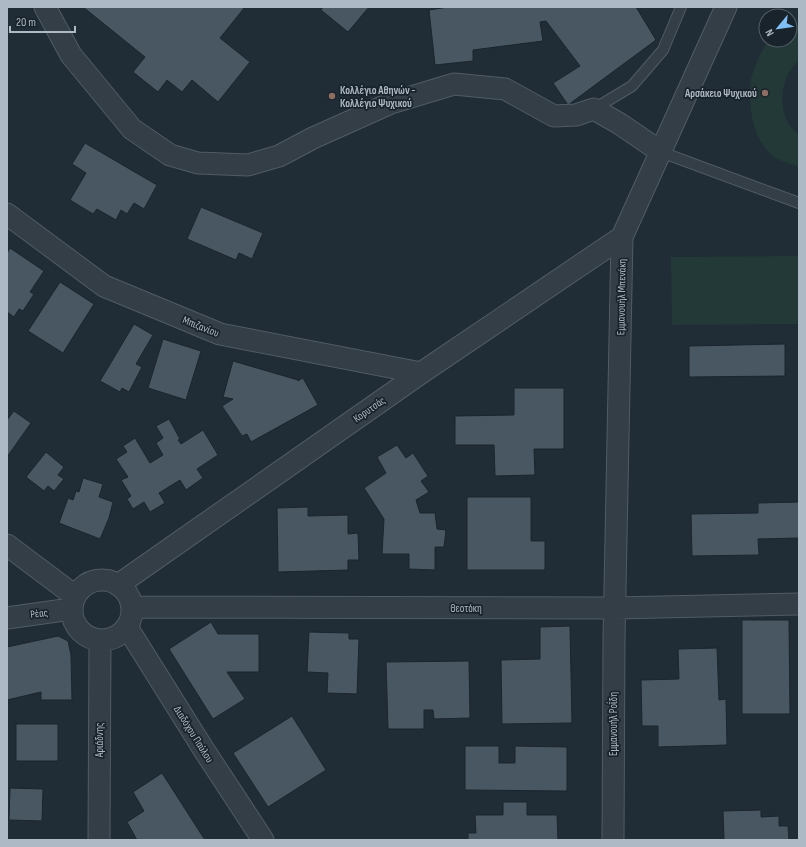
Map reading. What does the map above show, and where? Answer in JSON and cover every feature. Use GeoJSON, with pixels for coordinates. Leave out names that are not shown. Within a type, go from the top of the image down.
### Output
{"type":"FeatureCollection","features":[{"type":"Feature","properties":{"kind":"street"},"geometry":{"type":"LineString","coordinates":[[45,7],[71,55],[132,130],[170,155],[198,163],[248,165],[279,156],[313,138],[391,103],[454,84],[505,89],[554,116],[576,115],[594,109],[620,124],[661,152]]}},
{"type":"Feature","properties":{"kind":"street","name":"Εμμανουήλ Μπενάκη"},"geometry":{"type":"LineString","coordinates":[[615,608],[622,237],[726,7]]}},
{"type":"Feature","properties":{"kind":"street","name":"Μπιζανίου"},"geometry":{"type":"LineString","coordinates":[[7,214],[104,286],[220,334],[421,373]]}},
{"type":"Feature","properties":{"kind":"street","name":"Κορυτσάς"},"geometry":{"type":"LineString","coordinates":[[118,585],[421,373],[622,237]]}},
{"type":"Feature","properties":{"kind":"street"},"geometry":{"type":"LineString","coordinates":[[7,545],[73,602]]}},
{"type":"Feature","properties":{"kind":"street"},"geometry":{"type":"LineString","coordinates":[[94,580],[102,580],[111,581],[118,585],[130,598],[130,617],[120,635],[112,639],[100,641],[90,638],[80,632],[73,621],[73,602],[86,584],[94,580]]}},
{"type":"Feature","properties":{"kind":"street","name":"Ρέας"},"geometry":{"type":"LineString","coordinates":[[7,618],[73,602]]}},
{"type":"Feature","properties":{"kind":"street","name":"Θεοτόκη"},"geometry":{"type":"LineString","coordinates":[[130,617],[799,604]]}},
{"type":"Feature","properties":{"kind":"street","name":"Εμμανουήλ Ροΐδη"},"geometry":{"type":"LineString","coordinates":[[613,840],[615,608]]}},
{"type":"Feature","properties":{"kind":"street","name":"Διαδόχου Παύλου"},"geometry":{"type":"LineString","coordinates":[[130,617],[204,750],[263,840]]}},
{"type":"Feature","properties":{"kind":"street","name":"Αριάδνης"},"geometry":{"type":"LineString","coordinates":[[99,840],[100,641]]}},
{"type":"Feature","properties":{"kind":"lane"},"geometry":{"type":"LineString","coordinates":[[594,109],[632,86],[663,50],[681,7]]}},
{"type":"Feature","properties":{"kind":"lane"},"geometry":{"type":"LineString","coordinates":[[661,152],[799,203]]}},
{"type":"Feature","properties":{"kind":"green space"},"geometry":{"type":"Polygon","coordinates":[[[798,25],[799,61],[788,74],[782,101],[786,119],[790,126],[799,135],[799,167],[782,161],[768,152],[757,134],[753,123],[750,101],[753,72],[764,48],[798,48],[798,25]]]}},
{"type":"Feature","properties":{"kind":"green space"},"geometry":{"type":"Polygon","coordinates":[[[799,256],[799,324],[672,325],[671,257],[799,256]]]}},
{"type":"Feature","properties":{"kind":"building"},"geometry":{"type":"Polygon","coordinates":[[[83,7],[245,7],[220,38],[250,62],[218,102],[192,80],[182,92],[167,80],[158,92],[133,72],[145,57],[83,7]]]}},
{"type":"Feature","properties":{"kind":"building"},"geometry":{"type":"Polygon","coordinates":[[[323,7],[369,7],[348,32],[321,10],[323,7]]]}},
{"type":"Feature","properties":{"kind":"building"},"geometry":{"type":"Polygon","coordinates":[[[448,7],[636,7],[656,40],[568,105],[553,83],[580,66],[546,21],[540,22],[543,41],[473,50],[473,61],[435,65],[429,10],[448,7]]]}},
{"type":"Feature","properties":{"kind":"building"},"geometry":{"type":"Polygon","coordinates":[[[85,143],[157,185],[144,209],[134,203],[127,214],[121,210],[116,220],[97,209],[93,214],[70,200],[86,173],[72,164],[85,143]]]}},
{"type":"Feature","properties":{"kind":"building"},"geometry":{"type":"Polygon","coordinates":[[[201,207],[263,233],[252,259],[239,253],[236,260],[187,239],[201,207]]]}},
{"type":"Feature","properties":{"kind":"building"},"geometry":{"type":"Polygon","coordinates":[[[10,248],[44,271],[30,292],[34,294],[23,311],[19,309],[14,317],[7,312],[7,253],[10,248]]]}},
{"type":"Feature","properties":{"kind":"building"},"geometry":{"type":"Polygon","coordinates":[[[60,282],[94,304],[63,353],[28,331],[60,282]]]}},
{"type":"Feature","properties":{"kind":"building"},"geometry":{"type":"Polygon","coordinates":[[[134,324],[153,335],[136,364],[142,367],[129,392],[122,388],[120,392],[100,381],[134,324]]]}},
{"type":"Feature","properties":{"kind":"building"},"geometry":{"type":"Polygon","coordinates":[[[163,339],[201,351],[186,400],[148,388],[163,339]]]}},
{"type":"Feature","properties":{"kind":"building"},"geometry":{"type":"Polygon","coordinates":[[[785,344],[785,376],[689,377],[689,346],[785,344]]]}},
{"type":"Feature","properties":{"kind":"building"},"geometry":{"type":"Polygon","coordinates":[[[233,361],[298,381],[303,378],[318,405],[251,442],[247,434],[242,436],[222,406],[233,399],[223,397],[233,361]]]}},
{"type":"Feature","properties":{"kind":"building"},"geometry":{"type":"Polygon","coordinates":[[[514,388],[564,388],[564,449],[534,449],[535,475],[495,476],[494,445],[455,445],[455,416],[514,415],[514,388]]]}},
{"type":"Feature","properties":{"kind":"building"},"geometry":{"type":"Polygon","coordinates":[[[14,411],[31,423],[7,457],[7,420],[14,411]]]}},
{"type":"Feature","properties":{"kind":"building"},"geometry":{"type":"Polygon","coordinates":[[[169,419],[180,439],[178,440],[181,444],[203,430],[218,455],[197,469],[203,478],[186,490],[180,480],[159,493],[165,503],[150,512],[144,502],[133,509],[127,499],[131,496],[121,480],[128,477],[116,459],[127,452],[123,446],[135,438],[150,463],[163,455],[156,443],[163,438],[156,426],[169,419]]]}},
{"type":"Feature","properties":{"kind":"building"},"geometry":{"type":"Polygon","coordinates":[[[397,445],[406,458],[413,453],[428,476],[421,481],[429,492],[416,500],[420,513],[435,513],[437,529],[446,530],[444,547],[435,547],[435,570],[409,569],[409,554],[382,554],[384,519],[364,488],[386,473],[377,457],[397,445]]]}},
{"type":"Feature","properties":{"kind":"building"},"geometry":{"type":"Polygon","coordinates":[[[46,452],[64,467],[58,475],[64,479],[54,491],[48,486],[44,491],[26,477],[46,452]]]}},
{"type":"Feature","properties":{"kind":"building"},"geometry":{"type":"Polygon","coordinates":[[[83,478],[103,484],[99,497],[113,502],[109,518],[100,539],[59,523],[68,498],[73,500],[76,491],[79,492],[83,478]]]}},
{"type":"Feature","properties":{"kind":"building"},"geometry":{"type":"Polygon","coordinates":[[[467,497],[531,497],[531,541],[545,541],[545,570],[467,570],[467,497]]]}},
{"type":"Feature","properties":{"kind":"building"},"geometry":{"type":"Polygon","coordinates":[[[799,502],[799,538],[758,539],[759,555],[692,556],[691,514],[758,513],[758,503],[799,502]]]}},
{"type":"Feature","properties":{"kind":"building"},"geometry":{"type":"Polygon","coordinates":[[[308,507],[308,516],[348,515],[348,534],[358,533],[359,560],[348,560],[348,570],[278,572],[277,508],[308,507]]]}},
{"type":"Feature","properties":{"kind":"building"},"geometry":{"type":"Polygon","coordinates":[[[742,620],[789,620],[790,714],[742,714],[742,620]]]}},
{"type":"Feature","properties":{"kind":"building"},"geometry":{"type":"Polygon","coordinates":[[[211,622],[218,634],[259,634],[259,672],[227,672],[245,699],[213,719],[169,649],[211,622]]]}},
{"type":"Feature","properties":{"kind":"building"},"geometry":{"type":"Polygon","coordinates":[[[570,626],[572,723],[502,724],[501,660],[540,659],[540,627],[570,626]]]}},
{"type":"Feature","properties":{"kind":"building"},"geometry":{"type":"Polygon","coordinates":[[[309,632],[349,633],[349,639],[359,639],[357,694],[327,693],[328,673],[307,672],[309,632]]]}},
{"type":"Feature","properties":{"kind":"building"},"geometry":{"type":"Polygon","coordinates":[[[58,636],[68,641],[71,655],[72,700],[41,700],[41,692],[7,700],[7,647],[58,636]]]}},
{"type":"Feature","properties":{"kind":"building"},"geometry":{"type":"Polygon","coordinates":[[[717,648],[719,700],[726,699],[727,745],[658,747],[658,726],[642,726],[641,680],[679,679],[678,649],[717,648]]]}},
{"type":"Feature","properties":{"kind":"building"},"geometry":{"type":"Polygon","coordinates":[[[469,661],[470,718],[434,719],[433,710],[424,710],[424,729],[388,729],[386,662],[469,661]]]}},
{"type":"Feature","properties":{"kind":"building"},"geometry":{"type":"Polygon","coordinates":[[[292,716],[326,770],[268,807],[233,753],[292,716]]]}},
{"type":"Feature","properties":{"kind":"building"},"geometry":{"type":"Polygon","coordinates":[[[16,724],[58,724],[58,761],[16,761],[16,724]]]}},
{"type":"Feature","properties":{"kind":"building"},"geometry":{"type":"Polygon","coordinates":[[[465,746],[499,746],[499,763],[515,763],[515,746],[567,747],[567,791],[465,790],[465,746]]]}},
{"type":"Feature","properties":{"kind":"building"},"geometry":{"type":"Polygon","coordinates":[[[162,773],[205,840],[137,840],[127,822],[144,811],[133,792],[162,773]]]}},
{"type":"Feature","properties":{"kind":"building"},"geometry":{"type":"Polygon","coordinates":[[[10,788],[43,789],[42,821],[9,820],[10,788]]]}},
{"type":"Feature","properties":{"kind":"building"},"geometry":{"type":"Polygon","coordinates":[[[503,802],[527,802],[527,815],[557,815],[558,840],[468,840],[468,833],[476,833],[475,815],[503,815],[503,802]]]}},
{"type":"Feature","properties":{"kind":"building"},"geometry":{"type":"Polygon","coordinates":[[[761,810],[761,817],[779,816],[779,826],[788,826],[789,840],[724,840],[723,811],[761,810]]]}},
{"type":"Feature","properties":{"kind":"place","name":"Αρσάκειο Ψυχικού"},"geometry":{"type":"Point","coordinates":[765,93]}},
{"type":"Feature","properties":{"kind":"place","name":"Κολλέγιο Αθηνών - Κολλέγιο Ψυχικού"},"geometry":{"type":"Point","coordinates":[332,96]}}]}
